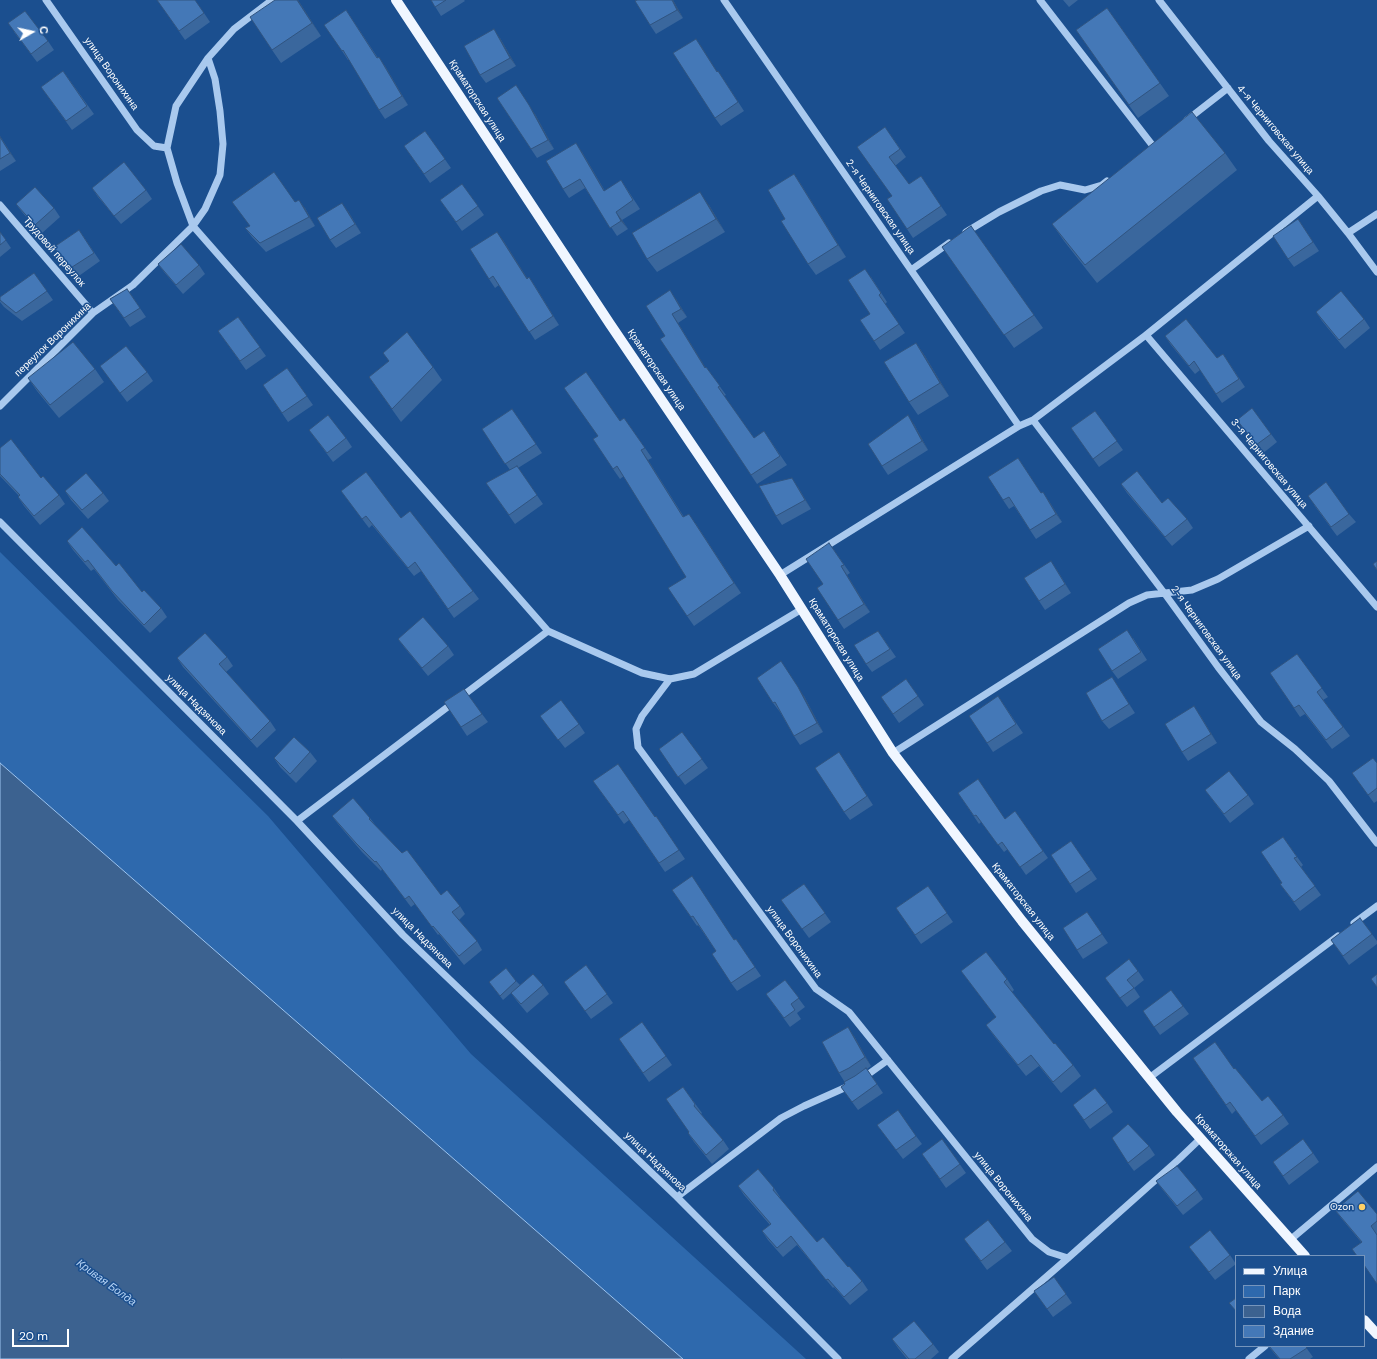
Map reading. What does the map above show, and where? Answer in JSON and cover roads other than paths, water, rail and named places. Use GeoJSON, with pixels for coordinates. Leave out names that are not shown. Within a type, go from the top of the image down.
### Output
{"type":"FeatureCollection","features":[{"type":"Feature","properties":{"kind":"main road","name":"Краматорская улица"},"geometry":{"type":"LineString","coordinates":[[396,0],[610,324],[780,574],[893,753],[1022,921],[1149,1078],[1200,1139],[1304,1255]]}},
{"type":"Feature","properties":{"kind":"main road"},"geometry":{"type":"LineString","coordinates":[[1365,1321],[1377,1334]]}},
{"type":"Feature","properties":{"kind":"street","name":"улица Воронихина"},"geometry":{"type":"LineString","coordinates":[[46,0],[137,130],[154,146],[168,148]]}},
{"type":"Feature","properties":{"kind":"street"},"geometry":{"type":"LineString","coordinates":[[272,0],[234,29],[208,58],[176,106],[168,148],[177,183],[193,226],[548,630],[642,673],[670,679],[694,674],[802,609]]}},
{"type":"Feature","properties":{"kind":"street","name":"2-я Черниговская улица"},"geometry":{"type":"LineString","coordinates":[[724,0],[1020,426]]}},
{"type":"Feature","properties":{"kind":"street"},"geometry":{"type":"LineString","coordinates":[[1040,0],[1150,148],[1159,141]]}},
{"type":"Feature","properties":{"kind":"street","name":"4-я Черниговская улица"},"geometry":{"type":"LineString","coordinates":[[1159,0],[1269,141],[1318,196],[1377,272]]}},
{"type":"Feature","properties":{"kind":"street","name":"переулок Воронихина"},"geometry":{"type":"LineString","coordinates":[[0,406],[94,312],[133,285],[193,226],[205,209],[220,175],[223,144],[216,87],[208,58]]}},
{"type":"Feature","properties":{"kind":"street"},"geometry":{"type":"LineString","coordinates":[[1178,127],[1228,88]]}},
{"type":"Feature","properties":{"kind":"street"},"geometry":{"type":"LineString","coordinates":[[911,270],[959,236],[999,212],[1041,191],[1060,185],[1085,190],[1102,185],[1113,177]]}},
{"type":"Feature","properties":{"kind":"street"},"geometry":{"type":"LineString","coordinates":[[780,574],[1020,426],[1033,420],[1146,335],[1318,196]]}},
{"type":"Feature","properties":{"kind":"street","name":"Трудовой переулок"},"geometry":{"type":"LineString","coordinates":[[0,205],[94,312]]}},
{"type":"Feature","properties":{"kind":"street"},"geometry":{"type":"LineString","coordinates":[[1348,233],[1377,214]]}},
{"type":"Feature","properties":{"kind":"street","name":"3-я Черниговская улица"},"geometry":{"type":"LineString","coordinates":[[1146,335],[1377,607]]}},
{"type":"Feature","properties":{"kind":"street","name":"2-я Черниговская улица"},"geometry":{"type":"LineString","coordinates":[[1033,420],[1261,722],[1295,749],[1329,781],[1377,843]]}},
{"type":"Feature","properties":{"kind":"street","name":"улица Надзянова"},"geometry":{"type":"LineString","coordinates":[[0,522],[297,821],[403,935],[677,1197],[838,1359]]}},
{"type":"Feature","properties":{"kind":"street"},"geometry":{"type":"LineString","coordinates":[[893,753],[1129,603],[1147,595],[1192,590],[1218,579],[1309,526]]}},
{"type":"Feature","properties":{"kind":"street"},"geometry":{"type":"LineString","coordinates":[[297,821],[548,630]]}},
{"type":"Feature","properties":{"kind":"street","name":"улица Воронихина"},"geometry":{"type":"LineString","coordinates":[[670,679],[642,716],[636,729],[638,747],[816,989],[849,1012],[1032,1239],[1049,1252],[1068,1258]]}},
{"type":"Feature","properties":{"kind":"street"},"geometry":{"type":"LineString","coordinates":[[1149,1078],[1377,906]]}},
{"type":"Feature","properties":{"kind":"street"},"geometry":{"type":"LineString","coordinates":[[677,1197],[781,1118],[858,1082],[888,1060]]}},
{"type":"Feature","properties":{"kind":"street"},"geometry":{"type":"LineString","coordinates":[[952,1359],[1068,1258],[1200,1139]]}},
{"type":"Feature","properties":{"kind":"street"},"geometry":{"type":"LineString","coordinates":[[1290,1240],[1377,1167]]}},
{"type":"Feature","properties":{"kind":"street"},"geometry":{"type":"LineString","coordinates":[[1249,1359],[1264,1347]]}},
{"type":"Feature","properties":{"kind":"water","name":"Кривая Болда"},"geometry":{"type":"Polygon","coordinates":[[[0,763],[683,1359],[0,1359],[0,763]]]}},
{"type":"Feature","properties":{"kind":"place","name":"Ozon"},"geometry":{"type":"Point","coordinates":[1362,1207]}}]}
